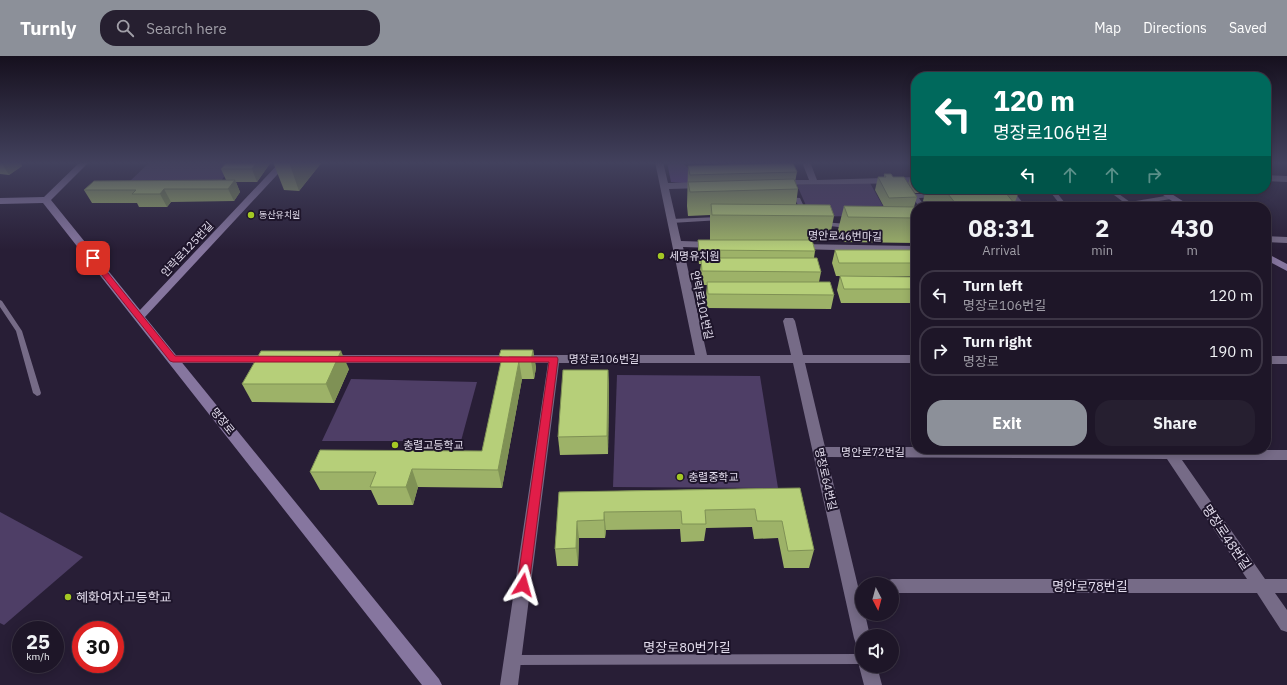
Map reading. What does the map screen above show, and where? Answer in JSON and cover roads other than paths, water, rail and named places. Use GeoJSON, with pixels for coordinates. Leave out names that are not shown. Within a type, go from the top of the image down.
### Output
{"type":"FeatureCollection","features":[{"type":"Feature","properties":{"kind":"main road"},"geometry":{"type":"LineString","coordinates":[[0,201],[46,200],[55,191]]}},
{"type":"Feature","properties":{"kind":"main road","name":"안락로125번길"},"geometry":{"type":"LineString","coordinates":[[139,317],[257,191]]}},
{"type":"Feature","properties":{"kind":"main road"},"geometry":{"type":"LineString","coordinates":[[1166,194],[1179,202]]}},
{"type":"Feature","properties":{"kind":"main road","name":"명장로"},"geometry":{"type":"LineString","coordinates":[[46,200],[432,685]]}},
{"type":"Feature","properties":{"kind":"main road"},"geometry":{"type":"LineString","coordinates":[[1271,259],[1287,268]]}},
{"type":"Feature","properties":{"kind":"street","name":"안락로101번길"},"geometry":{"type":"LineString","coordinates":[[665,191],[702,359]]}},
{"type":"Feature","properties":{"kind":"street"},"geometry":{"type":"LineString","coordinates":[[1011,194],[1017,202]]}},
{"type":"Feature","properties":{"kind":"street"},"geometry":{"type":"LineString","coordinates":[[1271,239],[1287,240]]}},
{"type":"Feature","properties":{"kind":"street"},"geometry":{"type":"LineString","coordinates":[[677,244],[724,245]]}},
{"type":"Feature","properties":{"kind":"street","name":"명안로46번마길"},"geometry":{"type":"LineString","coordinates":[[788,247],[911,249]]}},
{"type":"Feature","properties":{"kind":"street","name":"명장로64번길"},"geometry":{"type":"LineString","coordinates":[[789,320],[819,452],[855,582]]}},
{"type":"Feature","properties":{"kind":"street"},"geometry":{"type":"LineString","coordinates":[[173,359],[284,359]]}},
{"type":"Feature","properties":{"kind":"street","name":"명장로106번길"},"geometry":{"type":"LineString","coordinates":[[316,359],[911,359]]}},
{"type":"Feature","properties":{"kind":"street"},"geometry":{"type":"LineString","coordinates":[[509,685],[554,359]]}},
{"type":"Feature","properties":{"kind":"street"},"geometry":{"type":"LineString","coordinates":[[1271,360],[1287,360]]}},
{"type":"Feature","properties":{"kind":"street","name":"명안로72번길"},"geometry":{"type":"LineString","coordinates":[[819,452],[911,452]]}},
{"type":"Feature","properties":{"kind":"street","name":"명장로48번길"},"geometry":{"type":"LineString","coordinates":[[1171,454],[1287,624]]}},
{"type":"Feature","properties":{"kind":"street","name":"명안로72번길"},"geometry":{"type":"LineString","coordinates":[[1258,454],[1287,455]]}},
{"type":"Feature","properties":{"kind":"street","name":"명안로78번길"},"geometry":{"type":"LineString","coordinates":[[899,586],[1287,586]]}},
{"type":"Feature","properties":{"kind":"street"},"geometry":{"type":"LineString","coordinates":[[870,673],[873,685]]}},
{"type":"Feature","properties":{"kind":"lane"},"geometry":{"type":"LineString","coordinates":[[1055,194],[1061,202]]}},
{"type":"Feature","properties":{"kind":"lane"},"geometry":{"type":"LineString","coordinates":[[1115,194],[1126,202]]}},
{"type":"Feature","properties":{"kind":"lane"},"geometry":{"type":"LineString","coordinates":[[919,202],[915,196],[938,196]]}},
{"type":"Feature","properties":{"kind":"lane"},"geometry":{"type":"LineString","coordinates":[[1149,202],[1171,197]]}},
{"type":"Feature","properties":{"kind":"lane"},"geometry":{"type":"LineString","coordinates":[[783,199],[798,199],[806,217]]}},
{"type":"Feature","properties":{"kind":"lane"},"geometry":{"type":"LineString","coordinates":[[672,221],[722,219],[728,221]]}},
{"type":"Feature","properties":{"kind":"lane"},"geometry":{"type":"LineString","coordinates":[[814,223],[855,226]]}},
{"type":"Feature","properties":{"kind":"lane"},"geometry":{"type":"LineString","coordinates":[[0,302],[19,331],[37,393]]}},
{"type":"Feature","properties":{"kind":"lane","name":"명장로80번가길"},"geometry":{"type":"LineString","coordinates":[[513,660],[855,659]]}},
{"type":"Feature","properties":{"kind":"place","name":"동산유치원"},"geometry":{"type":"Point","coordinates":[251,215]}},
{"type":"Feature","properties":{"kind":"place","name":"세명유치원"},"geometry":{"type":"Point","coordinates":[661,256]}},
{"type":"Feature","properties":{"kind":"place","name":"충렬고등학교"},"geometry":{"type":"Point","coordinates":[395,445]}},
{"type":"Feature","properties":{"kind":"place","name":"충렬중학교"},"geometry":{"type":"Point","coordinates":[680,477]}},
{"type":"Feature","properties":{"kind":"place","name":"혜화여자고등학교"},"geometry":{"type":"Point","coordinates":[68,597]}}]}
